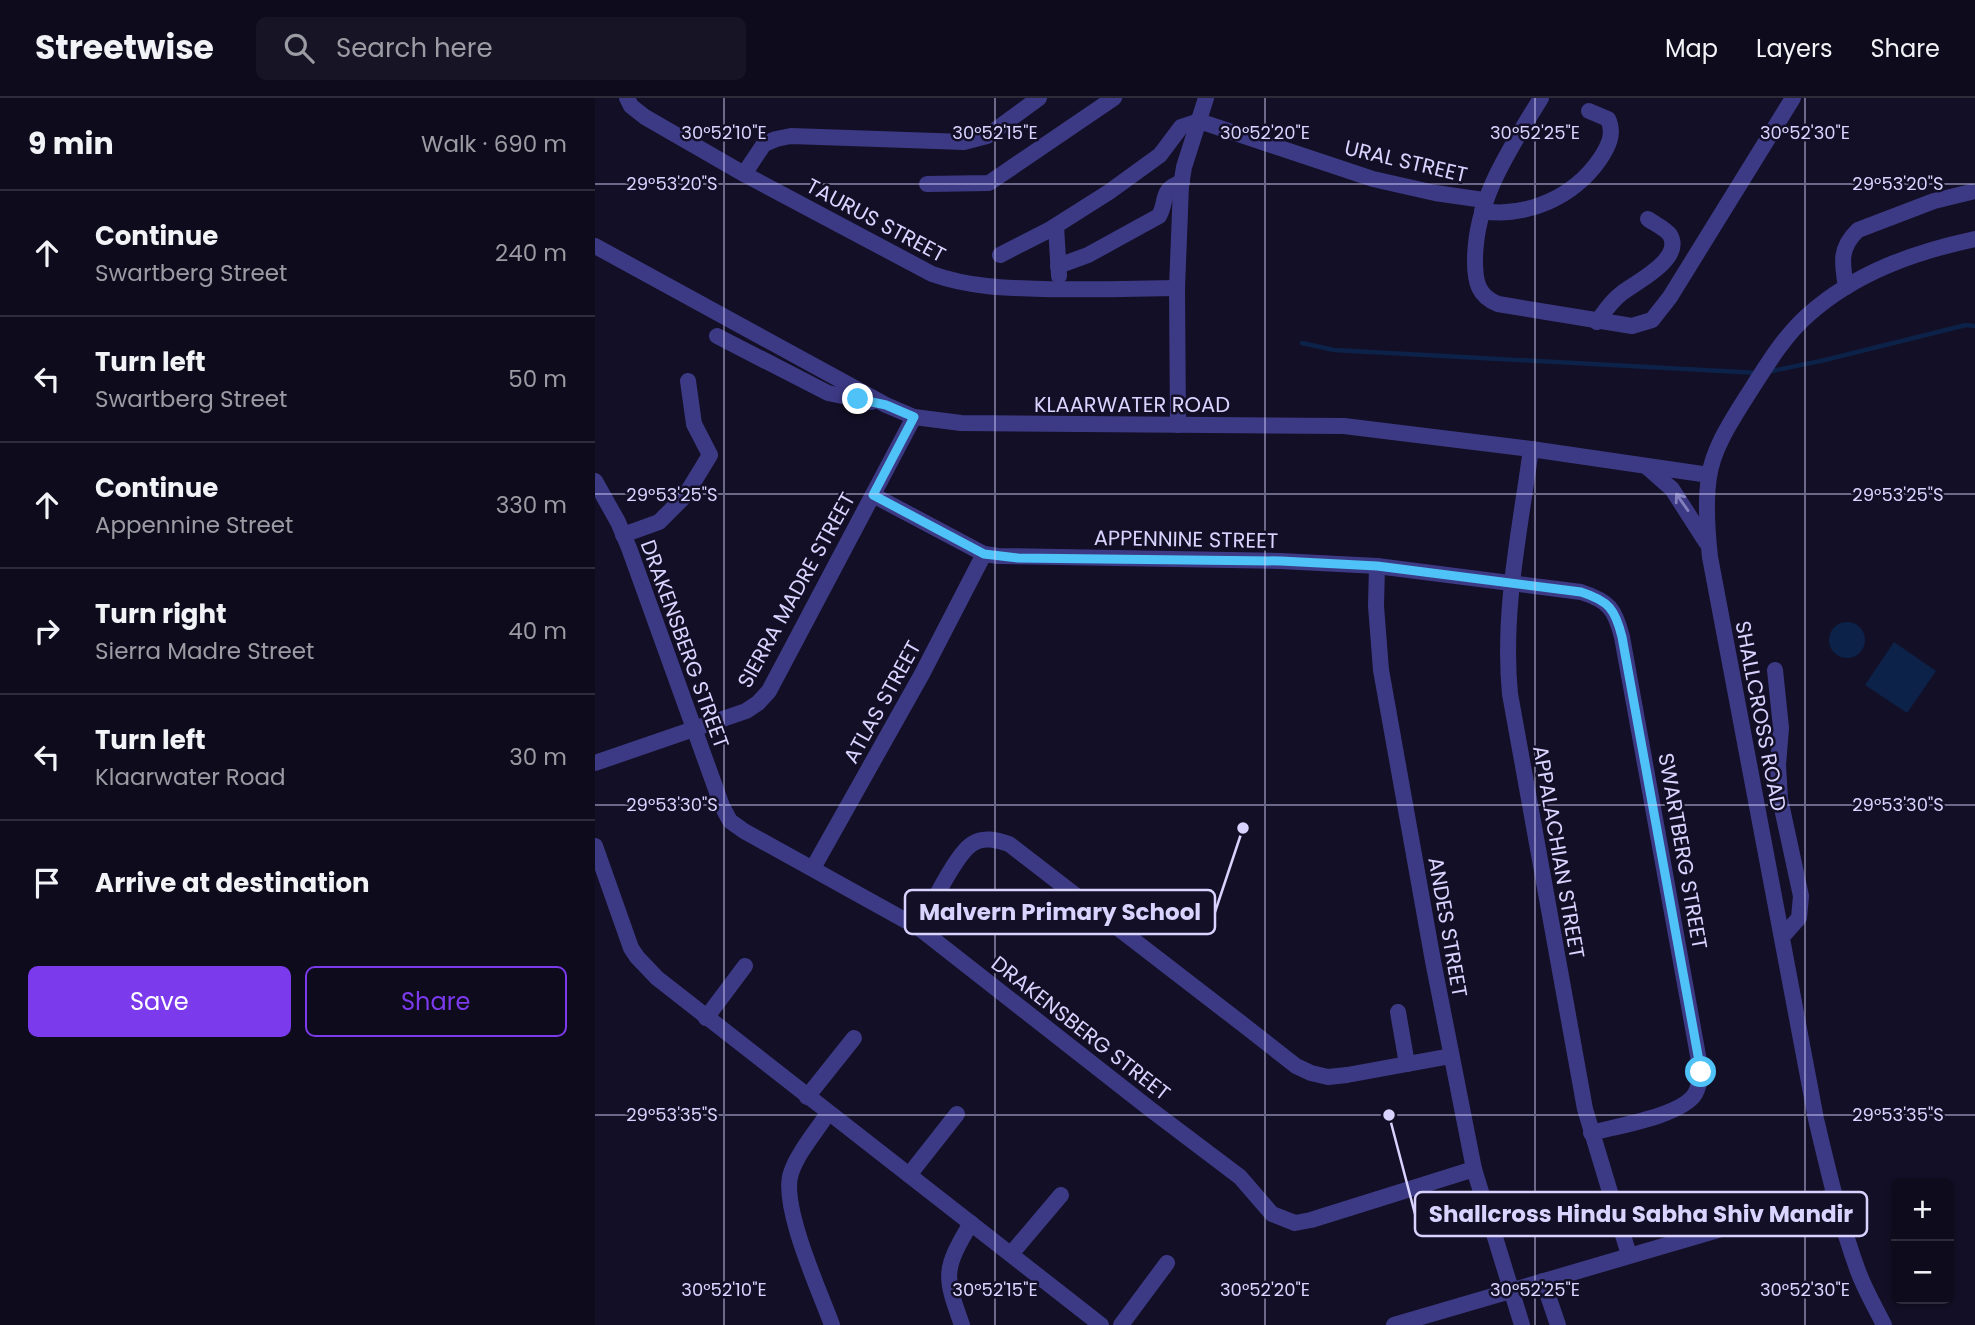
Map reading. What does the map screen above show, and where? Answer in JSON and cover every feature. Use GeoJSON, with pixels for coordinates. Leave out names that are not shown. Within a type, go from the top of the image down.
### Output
{"type":"FeatureCollection","features":[{"type":"Feature","properties":{"kind":"street","name":"TAURUS STREET"},"geometry":{"type":"LineString","coordinates":[[627,98],[631,106],[645,117],[744,174],[932,274],[977,286],[1059,289],[1177,288]]}},
{"type":"Feature","properties":{"kind":"street"},"geometry":{"type":"LineString","coordinates":[[744,174],[764,144],[776,139],[814,136],[964,142],[987,136],[1039,98]]}},
{"type":"Feature","properties":{"kind":"street"},"geometry":{"type":"LineString","coordinates":[[927,184],[989,183],[1114,98]]}},
{"type":"Feature","properties":{"kind":"street"},"geometry":{"type":"LineString","coordinates":[[1178,425],[1177,288],[1182,182],[1206,98]]}},
{"type":"Feature","properties":{"kind":"street"},"geometry":{"type":"LineString","coordinates":[[1541,98],[1509,151],[1483,205],[1475,269],[1480,292],[1498,304],[1632,326],[1651,320],[1659,312],[1764,149],[1793,98]]}},
{"type":"Feature","properties":{"kind":"street","name":"URAL STREET"},"geometry":{"type":"LineString","coordinates":[[1199,121],[1373,179],[1483,205],[1501,214],[1523,210],[1564,195],[1582,181],[1604,152],[1611,136],[1608,119],[1589,111]]}},
{"type":"Feature","properties":{"kind":"street"},"geometry":{"type":"LineString","coordinates":[[1000,255],[1056,226],[1109,192],[1160,155],[1181,127],[1199,121]]}},
{"type":"Feature","properties":{"kind":"street"},"geometry":{"type":"LineString","coordinates":[[1058,266],[1088,255],[1159,216],[1163,209],[1163,198],[1169,188],[1182,182]]}},
{"type":"Feature","properties":{"kind":"street"},"geometry":{"type":"LineString","coordinates":[[1846,287],[1842,253],[1850,237],[1858,230],[1934,201],[1972,192]]}},
{"type":"Feature","properties":{"kind":"street"},"geometry":{"type":"LineString","coordinates":[[1597,322],[1620,294],[1663,264],[1669,255],[1672,248],[1671,237],[1648,219]]}},
{"type":"Feature","properties":{"kind":"street"},"geometry":{"type":"LineString","coordinates":[[1056,226],[1059,289]]}},
{"type":"Feature","properties":{"kind":"street","name":"SHALLCROSS ROAD"},"geometry":{"type":"LineString","coordinates":[[1884,1325],[1859,1273],[1834,1196],[1811,1095],[1758,804],[1719,614],[1707,527],[1709,475],[1718,447],[1735,415],[1769,362],[1807,316],[1846,287],[1898,260],[1937,247],[1975,239]]}},
{"type":"Feature","properties":{"kind":"street","name":"KLAARWATER ROAD"},"geometry":{"type":"LineString","coordinates":[[595,246],[886,405],[914,417],[961,423],[1344,426],[1709,475]]}},
{"type":"Feature","properties":{"kind":"street"},"geometry":{"type":"LineString","coordinates":[[717,336],[828,393],[886,405]]}},
{"type":"Feature","properties":{"kind":"street"},"geometry":{"type":"LineString","coordinates":[[623,535],[659,522],[685,496],[710,455],[694,424],[688,381]]}},
{"type":"Feature","properties":{"kind":"street","name":"SIERRA MADRE STREET"},"geometry":{"type":"LineString","coordinates":[[595,763],[746,711],[758,704],[768,691],[914,417]]}},
{"type":"Feature","properties":{"kind":"street","name":"APPALACHIAN STREET"},"geometry":{"type":"LineString","coordinates":[[1531,449],[1507,628],[1510,694],[1582,1095],[1629,1255]]}},
{"type":"Feature","properties":{"kind":"street"},"geometry":{"type":"LineString","coordinates":[[1645,466],[1672,489],[1709,547]]}},
{"type":"Feature","properties":{"kind":"street","name":"DRAKENSBERG STREET"},"geometry":{"type":"LineString","coordinates":[[595,481],[623,535],[715,789],[730,821],[919,928],[1240,1177],[1272,1214],[1283,1220],[1295,1223],[1311,1220],[1474,1169]]}},
{"type":"Feature","properties":{"kind":"street","name":"APPENNINE STREET"},"geometry":{"type":"LineString","coordinates":[[873,495],[984,554],[1018,558],[1281,561],[1377,566],[1513,583]]}},
{"type":"Feature","properties":{"kind":"street","name":"ATLAS STREET"},"geometry":{"type":"LineString","coordinates":[[813,868],[922,674],[984,554]]}},
{"type":"Feature","properties":{"kind":"street","name":"ANDES STREET"},"geometry":{"type":"LineString","coordinates":[[1377,566],[1376,606],[1381,670],[1451,1056],[1474,1169],[1522,1325]]}},
{"type":"Feature","properties":{"kind":"street","name":"SWARTBERG STREET"},"geometry":{"type":"LineString","coordinates":[[1513,583],[1588,594],[1609,605],[1617,616],[1699,1054],[1699,1084],[1695,1095],[1682,1106],[1591,1133]]}},
{"type":"Feature","properties":{"kind":"street"},"geometry":{"type":"LineString","coordinates":[[1775,670],[1781,728],[1778,765],[1780,799],[1801,896],[1799,918],[1781,937]]}},
{"type":"Feature","properties":{"kind":"street"},"geometry":{"type":"LineString","coordinates":[[1758,804],[1780,799]]}},
{"type":"Feature","properties":{"kind":"street"},"geometry":{"type":"LineString","coordinates":[[919,928],[961,855],[972,844],[983,839],[995,839],[1009,844],[1276,1050],[1311,1073],[1328,1077],[1451,1056]]}},
{"type":"Feature","properties":{"kind":"street"},"geometry":{"type":"LineString","coordinates":[[595,846],[631,948],[657,978],[1101,1325]]}},
{"type":"Feature","properties":{"kind":"street"},"geometry":{"type":"LineString","coordinates":[[706,1018],[745,966]]}},
{"type":"Feature","properties":{"kind":"street"},"geometry":{"type":"LineString","coordinates":[[1398,1012],[1408,1064]]}},
{"type":"Feature","properties":{"kind":"street"},"geometry":{"type":"LineString","coordinates":[[807,1097],[853,1038]]}},
{"type":"Feature","properties":{"kind":"street"},"geometry":{"type":"LineString","coordinates":[[828,1113],[795,1163],[789,1188],[791,1208],[802,1244],[832,1325]]}},
{"type":"Feature","properties":{"kind":"street"},"geometry":{"type":"LineString","coordinates":[[909,1175],[957,1114]]}},
{"type":"Feature","properties":{"kind":"street"},"geometry":{"type":"LineString","coordinates":[[1011,1254],[1061,1195]]}},
{"type":"Feature","properties":{"kind":"street"},"geometry":{"type":"LineString","coordinates":[[1394,1325],[1834,1196]]}},
{"type":"Feature","properties":{"kind":"street"},"geometry":{"type":"LineString","coordinates":[[962,1325],[948,1285],[948,1274],[959,1244],[971,1223]]}},
{"type":"Feature","properties":{"kind":"street"},"geometry":{"type":"LineString","coordinates":[[1121,1325],[1167,1263]]}},
{"type":"Feature","properties":{"kind":"street"},"geometry":{"type":"LineString","coordinates":[[1543,1281],[1558,1325]]}},
{"type":"Feature","properties":{"kind":"water"},"geometry":{"type":"Polygon","coordinates":[[[1847,622],[1860,627],[1865,640],[1860,653],[1847,658],[1834,653],[1829,640],[1834,627],[1847,622]]]}},
{"type":"Feature","properties":{"kind":"water"},"geometry":{"type":"Polygon","coordinates":[[[1894,642],[1936,671],[1907,713],[1865,685],[1894,642]]]}},
{"type":"Feature","properties":{"kind":"waterway"},"geometry":{"type":"LineString","coordinates":[[1767,372],[1966,325],[1975,326]]}},
{"type":"Feature","properties":{"kind":"waterway"},"geometry":{"type":"LineString","coordinates":[[1302,343],[1334,350],[1759,373]]}},
{"type":"Feature","properties":{"kind":"place","name":"Malvern Primary School"},"geometry":{"type":"Point","coordinates":[1243,828]}},
{"type":"Feature","properties":{"kind":"place","name":"Shallcross Hindu Sabha Shiv Mandir"},"geometry":{"type":"Point","coordinates":[1389,1115]}},
{"type":"Feature","properties":{"kind":"route"},"geometry":{"type":"LineString","coordinates":[[858,399],[886,405],[914,417],[873,495],[984,554],[1018,558],[1281,561],[1377,566],[1581,592],[1609,605],[1617,616],[1622,637],[1701,1072]]}}]}
